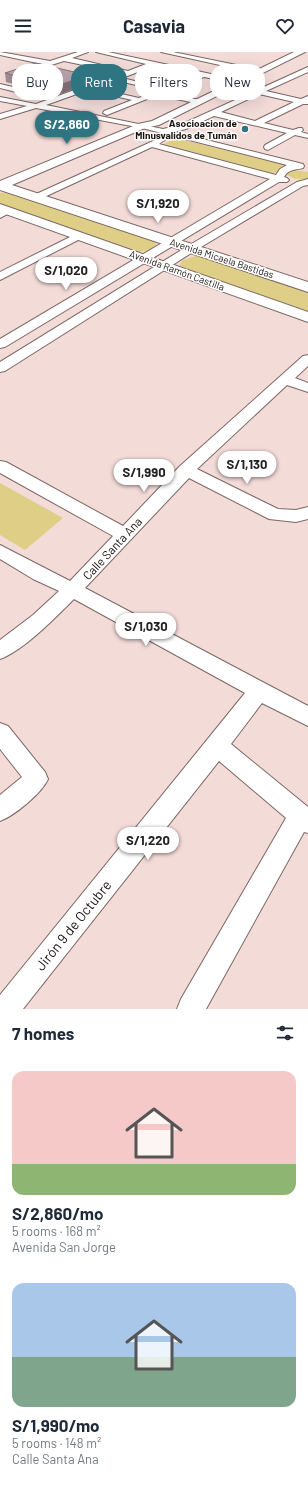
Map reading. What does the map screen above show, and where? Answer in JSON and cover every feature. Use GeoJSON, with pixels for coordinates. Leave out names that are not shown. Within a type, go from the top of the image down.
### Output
{"type":"FeatureCollection","features":[{"type":"Feature","properties":{"kind":"main road"},"geometry":{"type":"LineString","coordinates":[[265,70],[300,52],[308,54]]}},
{"type":"Feature","properties":{"kind":"main road"},"geometry":{"type":"LineString","coordinates":[[0,185],[142,126],[155,123],[210,96]]}},
{"type":"Feature","properties":{"kind":"main road","name":"Avenida Micaela Bastidas"},"geometry":{"type":"LineString","coordinates":[[0,185],[308,287]]}},
{"type":"Feature","properties":{"kind":"main road","name":"Avenida Ramón Castilla"},"geometry":{"type":"LineString","coordinates":[[3,211],[165,266],[308,317]]}},
{"type":"Feature","properties":{"kind":"street"},"geometry":{"type":"LineString","coordinates":[[0,61],[28,52]]}},
{"type":"Feature","properties":{"kind":"street"},"geometry":{"type":"LineString","coordinates":[[0,53],[50,63],[85,52]]}},
{"type":"Feature","properties":{"kind":"street"},"geometry":{"type":"LineString","coordinates":[[99,52],[153,64]]}},
{"type":"Feature","properties":{"kind":"street"},"geometry":{"type":"LineString","coordinates":[[168,52],[222,64]]}},
{"type":"Feature","properties":{"kind":"street"},"geometry":{"type":"LineString","coordinates":[[126,58],[138,54]]}},
{"type":"Feature","properties":{"kind":"street"},"geometry":{"type":"LineString","coordinates":[[186,64],[211,54]]}},
{"type":"Feature","properties":{"kind":"street"},"geometry":{"type":"LineString","coordinates":[[64,59],[129,73],[135,71]]}},
{"type":"Feature","properties":{"kind":"street"},"geometry":{"type":"LineString","coordinates":[[265,89],[308,69]]}},
{"type":"Feature","properties":{"kind":"street"},"geometry":{"type":"LineString","coordinates":[[297,74],[308,76]]}},
{"type":"Feature","properties":{"kind":"street"},"geometry":{"type":"LineString","coordinates":[[202,75],[210,77]]}},
{"type":"Feature","properties":{"kind":"street"},"geometry":{"type":"LineString","coordinates":[[0,86],[12,89]]}},
{"type":"Feature","properties":{"kind":"street"},"geometry":{"type":"LineString","coordinates":[[265,93],[306,101]]}},
{"type":"Feature","properties":{"kind":"street"},"geometry":{"type":"LineString","coordinates":[[0,99],[142,126],[308,168]]}},
{"type":"Feature","properties":{"kind":"street"},"geometry":{"type":"LineString","coordinates":[[0,117],[55,100],[155,123]]}},
{"type":"Feature","properties":{"kind":"street"},"geometry":{"type":"LineString","coordinates":[[107,113],[140,100]]}},
{"type":"Feature","properties":{"kind":"street"},"geometry":{"type":"LineString","coordinates":[[188,100],[197,102]]}},
{"type":"Feature","properties":{"kind":"street"},"geometry":{"type":"LineString","coordinates":[[164,131],[183,126],[241,100]]}},
{"type":"Feature","properties":{"kind":"street"},"geometry":{"type":"LineString","coordinates":[[257,123],[306,101]]}},
{"type":"Feature","properties":{"kind":"street"},"geometry":{"type":"LineString","coordinates":[[213,113],[308,136]]}},
{"type":"Feature","properties":{"kind":"street"},"geometry":{"type":"LineString","coordinates":[[281,150],[264,146],[308,125]]}},
{"type":"Feature","properties":{"kind":"street"},"geometry":{"type":"LineString","coordinates":[[183,126],[198,130]]}},
{"type":"Feature","properties":{"kind":"street"},"geometry":{"type":"LineString","coordinates":[[37,197],[174,134]]}},
{"type":"Feature","properties":{"kind":"street"},"geometry":{"type":"LineString","coordinates":[[151,144],[305,184]]}},
{"type":"Feature","properties":{"kind":"street"},"geometry":{"type":"LineString","coordinates":[[0,344],[279,178],[280,174],[284,170],[296,165]]}},
{"type":"Feature","properties":{"kind":"street"},"geometry":{"type":"LineString","coordinates":[[0,368],[192,248],[305,184]]}},
{"type":"Feature","properties":{"kind":"street"},"geometry":{"type":"LineString","coordinates":[[0,277],[78,236]]}},
{"type":"Feature","properties":{"kind":"street","name":"Calle Santa Ana"},"geometry":{"type":"LineString","coordinates":[[0,651],[40,622],[73,590],[124,534],[186,470],[308,359]]}},
{"type":"Feature","properties":{"kind":"street"},"geometry":{"type":"LineString","coordinates":[[285,379],[308,388]]}},
{"type":"Feature","properties":{"kind":"street"},"geometry":{"type":"LineString","coordinates":[[2,470],[124,534]]}},
{"type":"Feature","properties":{"kind":"street"},"geometry":{"type":"LineString","coordinates":[[186,470],[275,515],[296,516],[308,513]]}},
{"type":"Feature","properties":{"kind":"street"},"geometry":{"type":"LineString","coordinates":[[0,551],[40,574],[73,590],[260,690],[307,713]]}},
{"type":"Feature","properties":{"kind":"street","name":"Jirón 9 de Octubre"},"geometry":{"type":"LineString","coordinates":[[6,1009],[217,746],[260,690]]}},
{"type":"Feature","properties":{"kind":"street"},"geometry":{"type":"LineString","coordinates":[[0,733],[37,778],[0,810]]}},
{"type":"Feature","properties":{"kind":"street"},"geometry":{"type":"LineString","coordinates":[[191,1009],[304,819],[217,746]]}},
{"type":"Feature","properties":{"kind":"shaded area"},"geometry":{"type":"Polygon","coordinates":[[[179,139],[282,164],[285,167],[279,172],[270,173],[164,144],[171,140],[179,139]]]}},
{"type":"Feature","properties":{"kind":"shaded area"},"geometry":{"type":"Polygon","coordinates":[[[294,170],[308,172],[308,179],[295,179],[287,175],[288,172],[294,170]]]}},
{"type":"Feature","properties":{"kind":"shaded area"},"geometry":{"type":"Polygon","coordinates":[[[8,192],[152,239],[156,242],[156,245],[148,251],[137,252],[0,206],[0,193],[8,192]]]}},
{"type":"Feature","properties":{"kind":"shaded area"},"geometry":{"type":"Polygon","coordinates":[[[196,256],[207,257],[308,291],[308,313],[185,271],[181,267],[180,264],[183,260],[196,256]]]}},
{"type":"Feature","properties":{"kind":"shaded area"},"geometry":{"type":"Polygon","coordinates":[[[0,483],[63,518],[25,550],[0,535],[0,483]]]}},
{"type":"Feature","properties":{"kind":"building"},"geometry":{"type":"Polygon","coordinates":[[[63,69],[71,71],[71,81],[63,84],[63,69]]]}},
{"type":"Feature","properties":{"kind":"building"},"geometry":{"type":"Polygon","coordinates":[[[12,71],[12,75],[5,73],[12,71]]]}},
{"type":"Feature","properties":{"kind":"place","name":"Asocioacion de MInusvalidos de Tumán"},"geometry":{"type":"Point","coordinates":[245,129]}}]}
